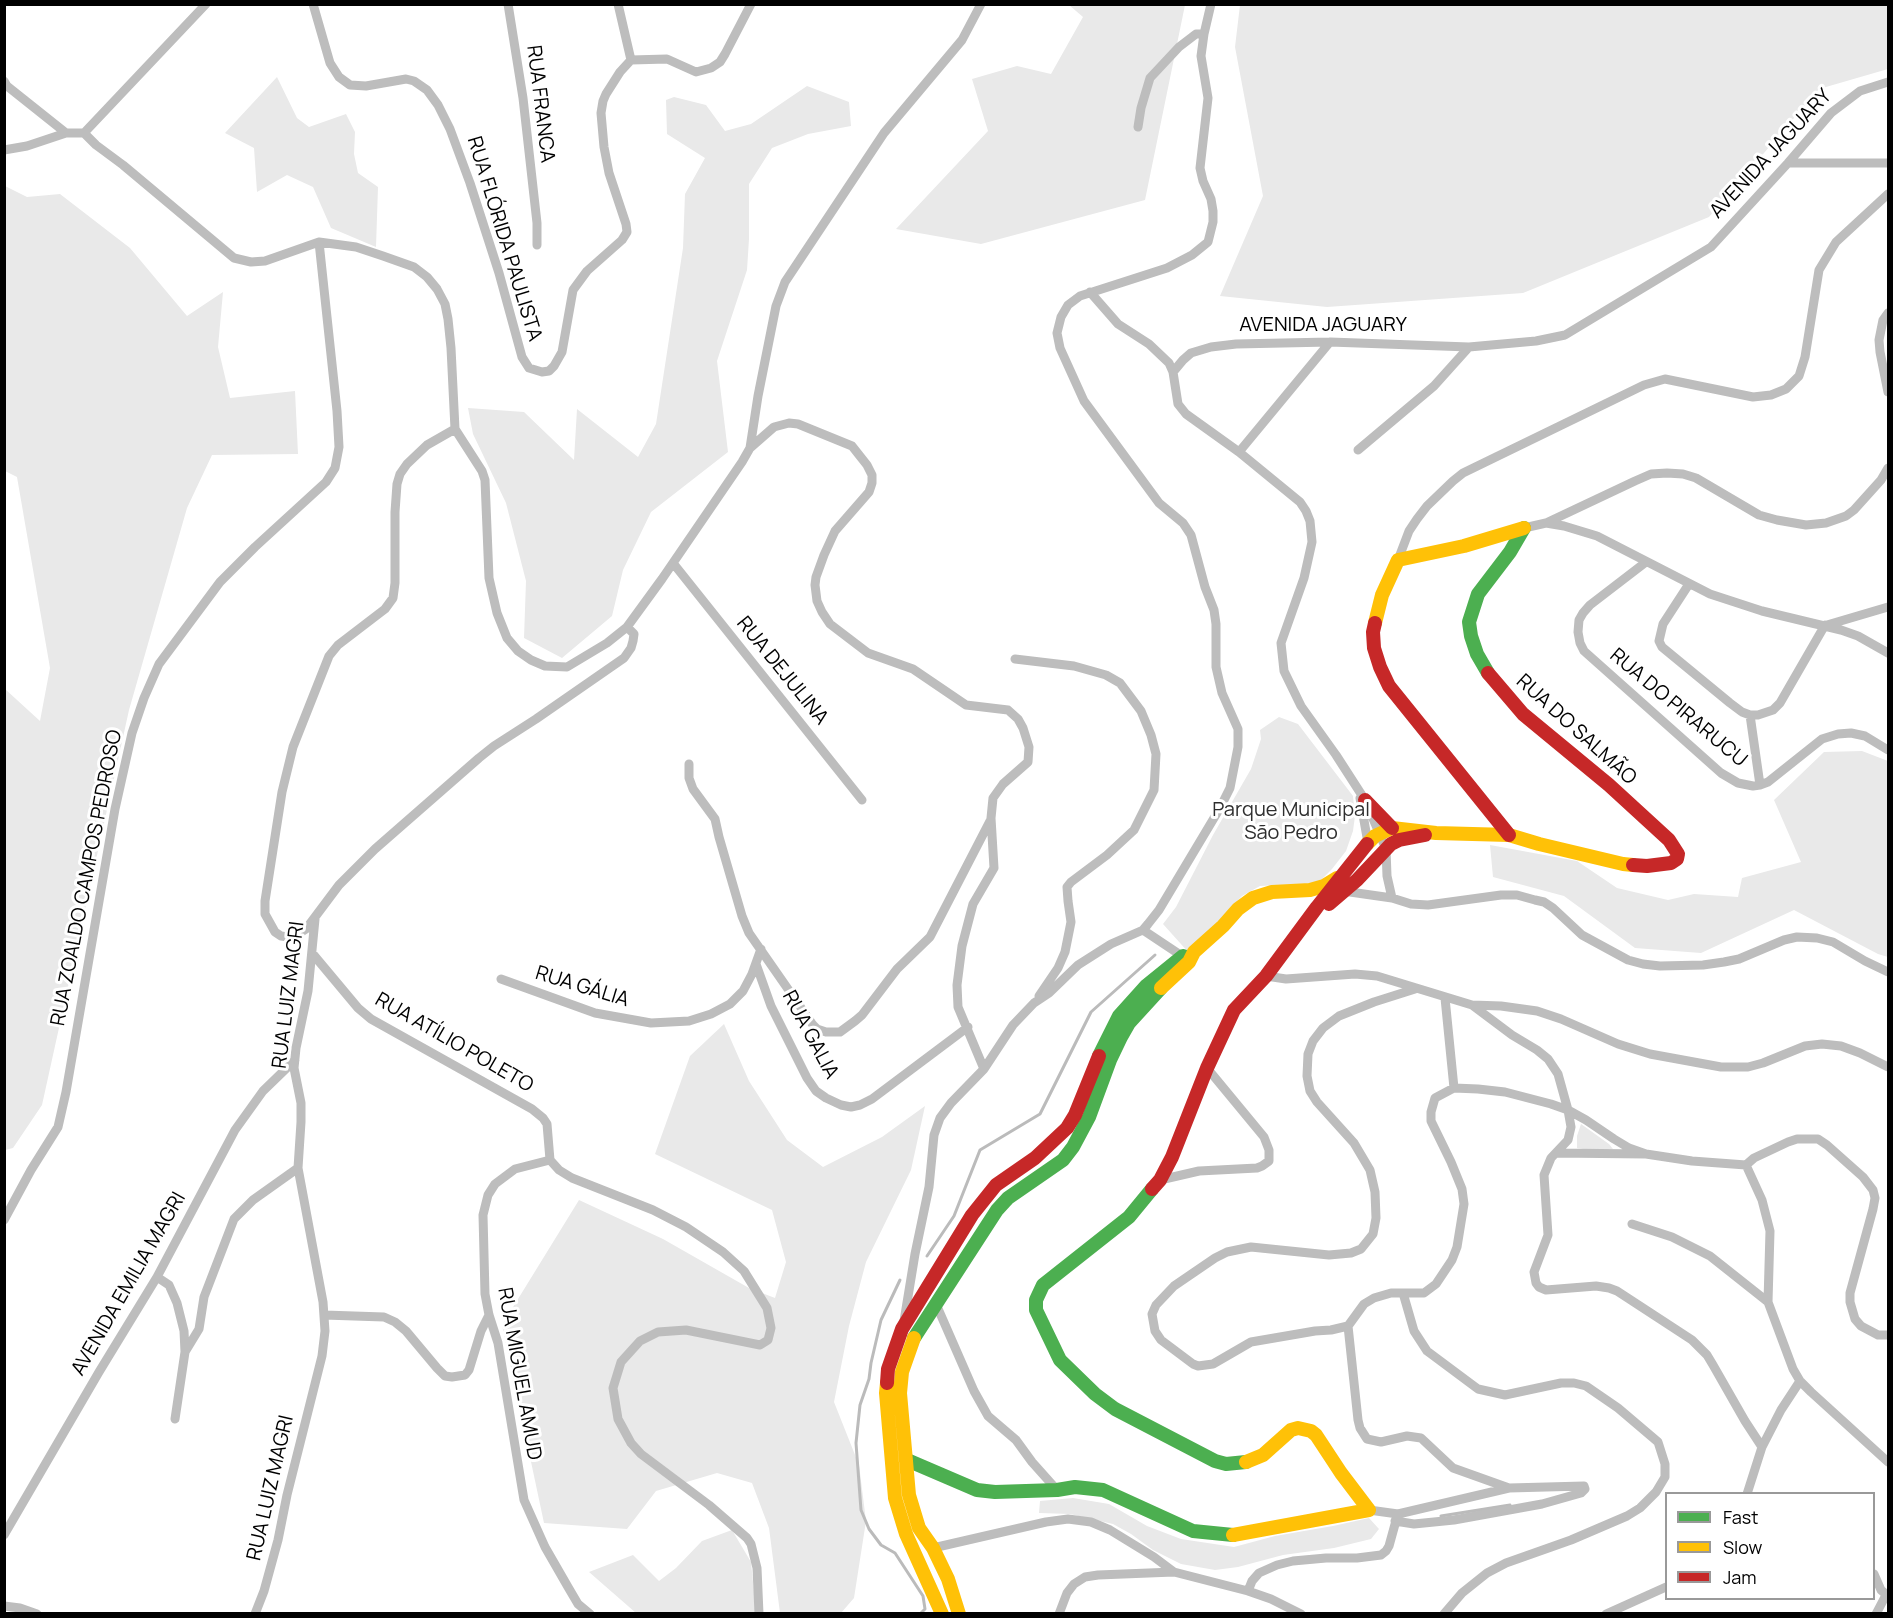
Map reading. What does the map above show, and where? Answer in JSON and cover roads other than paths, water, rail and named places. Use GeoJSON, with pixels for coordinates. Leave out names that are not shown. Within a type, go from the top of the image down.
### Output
{"type":"FeatureCollection","features":[{"type":"Feature","properties":{"kind":"street"},"geometry":{"type":"LineString","coordinates":[[84,133],[206,4]]}},
{"type":"Feature","properties":{"kind":"street","name":"RUA FLÓRIDA PAULISTA"},"geometry":{"type":"LineString","coordinates":[[313,4],[330,63],[339,77],[350,85],[366,86],[406,79],[414,81],[427,90],[438,105],[450,129],[473,194],[499,273],[522,357],[529,368],[542,372],[554,366],[562,352],[573,290],[593,264],[622,240],[627,232],[609,173],[601,112],[606,94],[631,60]]}},
{"type":"Feature","properties":{"kind":"street","name":"RUA FRANCA"},"geometry":{"type":"LineString","coordinates":[[507,4],[523,98],[537,223],[537,245]]}},
{"type":"Feature","properties":{"kind":"street"},"geometry":{"type":"LineString","coordinates":[[618,4],[631,60],[667,59],[696,72],[711,68],[720,62],[751,4]]}},
{"type":"Feature","properties":{"kind":"street"},"geometry":{"type":"LineString","coordinates":[[750,448],[776,306],[785,282],[884,133],[962,40],[981,4]]}},
{"type":"Feature","properties":{"kind":"street"},"geometry":{"type":"LineString","coordinates":[[1034,1003],[1049,993],[1078,965],[1111,944],[1143,930],[1159,910],[1230,788],[1238,747],[1238,729],[1222,693],[1216,666],[1214,610],[1205,587],[1191,534],[1183,523],[1159,503],[1084,401],[1058,341],[1059,323],[1068,305],[1074,300],[1090,292],[1167,268],[1192,255],[1208,242],[1213,211],[1200,168],[1208,98],[1202,56],[1211,4]]}},
{"type":"Feature","properties":{"kind":"street"},"geometry":{"type":"LineString","coordinates":[[1138,127],[1150,78],[1179,47],[1196,34],[1204,34]]}},
{"type":"Feature","properties":{"kind":"street"},"geometry":{"type":"LineString","coordinates":[[4,81],[7,86],[66,133]]}},
{"type":"Feature","properties":{"kind":"street","name":"AVENIDA JAGUARY"},"geometry":{"type":"LineString","coordinates":[[1173,372],[1191,353],[1211,347],[1236,344],[1330,342],[1469,347],[1550,339],[1564,334],[1711,247],[1831,113],[1860,91],[1888,82]]}},
{"type":"Feature","properties":{"kind":"street"},"geometry":{"type":"LineString","coordinates":[[4,150],[27,146],[66,133],[84,133],[234,258],[251,262],[265,261],[318,242],[356,248],[414,267],[427,278],[437,289],[445,304],[448,319],[455,429],[482,471],[485,480],[489,567],[492,595],[497,613],[507,638],[518,651],[545,666],[567,667],[607,643],[627,627],[750,448],[774,427],[789,423],[798,424],[852,447],[867,465],[872,475],[872,483],[869,492],[835,531],[816,577],[817,601],[830,624],[875,657],[906,665],[966,705],[1008,710],[1018,719],[1029,747],[1028,762],[993,798],[991,818],[994,868],[978,894],[966,925],[957,985],[958,1007],[984,1069]]}},
{"type":"Feature","properties":{"kind":"street"},"geometry":{"type":"LineString","coordinates":[[1788,163],[1888,163]]}},
{"type":"Feature","properties":{"kind":"street"},"geometry":{"type":"LineString","coordinates":[[1509,835],[1398,697],[1380,667],[1374,648],[1373,632],[1382,595],[1409,531],[1427,506],[1463,473],[1644,386],[1665,379],[1679,380],[1752,397],[1771,395],[1786,389],[1798,376],[1805,357],[1819,270],[1836,242],[1888,194]]}},
{"type":"Feature","properties":{"kind":"street","name":"RUA ZOALDO CAMPOS PEDROSO"},"geometry":{"type":"LineString","coordinates":[[4,1220],[58,1127],[115,809],[132,733],[144,698],[159,664],[220,582],[326,482],[335,468],[339,447],[337,411],[318,242]]}},
{"type":"Feature","properties":{"kind":"street"},"geometry":{"type":"LineString","coordinates":[[1090,292],[1118,324],[1158,351],[1169,363],[1173,372],[1178,404],[1186,414],[1239,452],[1300,502],[1310,521],[1312,542],[1304,578],[1281,643],[1284,671],[1300,706],[1365,800],[1386,849],[1387,876],[1392,898]]}},
{"type":"Feature","properties":{"kind":"street"},"geometry":{"type":"LineString","coordinates":[[1888,313],[1883,320],[1879,340],[1888,392]]}},
{"type":"Feature","properties":{"kind":"street"},"geometry":{"type":"LineString","coordinates":[[1239,452],[1330,342]]}},
{"type":"Feature","properties":{"kind":"street"},"geometry":{"type":"LineString","coordinates":[[1358,450],[1434,386],[1469,347]]}},
{"type":"Feature","properties":{"kind":"street"},"geometry":{"type":"LineString","coordinates":[[315,919],[301,933],[288,937],[275,932],[265,914],[271,859],[286,771],[329,656],[338,645],[385,609],[393,598],[395,512],[400,474],[427,445],[455,429]]}},
{"type":"Feature","properties":{"kind":"street"},"geometry":{"type":"LineString","coordinates":[[1398,560],[1464,546],[1524,528],[1546,524],[1651,474],[1683,474],[1696,478],[1759,515],[1806,525],[1826,523],[1846,516],[1854,510],[1881,480],[1888,468]]}},
{"type":"Feature","properties":{"kind":"street"},"geometry":{"type":"LineString","coordinates":[[1546,524],[1564,526],[1597,536],[1710,594],[1858,636],[1888,653]]}},
{"type":"Feature","properties":{"kind":"street","name":"RUA DO SALMÃO"},"geometry":{"type":"LineString","coordinates":[[1509,835],[1623,864],[1657,865],[1671,862],[1678,856],[1674,846],[1609,785],[1523,714],[1483,667],[1471,636],[1469,622],[1474,604],[1478,594],[1510,552],[1524,528]]}},
{"type":"Feature","properties":{"kind":"street","name":"RUA DO PIRARUCU"},"geometry":{"type":"LineString","coordinates":[[1646,561],[1583,613],[1579,620],[1578,632],[1584,651],[1721,773],[1738,783],[1760,785],[1768,782],[1822,739],[1838,734],[1851,733],[1865,736],[1888,750]]}},
{"type":"Feature","properties":{"kind":"street","name":"RUA DEJULINA"},"geometry":{"type":"LineString","coordinates":[[673,563],[862,800]]}},
{"type":"Feature","properties":{"kind":"street"},"geometry":{"type":"LineString","coordinates":[[1689,584],[1664,624],[1659,641],[1662,647],[1730,703],[1749,715],[1758,715],[1773,710],[1780,703],[1824,625],[1888,607]]}},
{"type":"Feature","properties":{"kind":"street","name":"RUA LUIZ MAGRI"},"geometry":{"type":"LineString","coordinates":[[255,1614],[264,1592],[278,1540],[322,1356],[324,1315],[298,1168],[302,1122],[294,1068],[308,991],[315,919],[339,885],[375,849],[479,758],[624,658],[632,648],[634,634],[627,627]]}},
{"type":"Feature","properties":{"kind":"street"},"geometry":{"type":"LineString","coordinates":[[942,1614],[900,1518],[895,1498],[886,1393],[888,1369],[902,1329],[929,1188],[934,1135],[940,1118],[951,1103],[984,1069],[1013,1025],[1034,1003],[1058,968],[1065,952],[1071,922],[1067,888],[1071,882],[1107,855],[1134,830],[1154,790],[1156,754],[1151,735],[1141,711],[1120,683],[1099,673],[1074,666],[1015,659]]}},
{"type":"Feature","properties":{"kind":"street"},"geometry":{"type":"LineString","coordinates":[[1749,715],[1760,785]]}},
{"type":"Feature","properties":{"kind":"street"},"geometry":{"type":"LineString","coordinates":[[689,764],[689,778],[693,789],[715,819],[742,916],[749,933],[813,1025],[817,1029],[833,1033],[845,1029],[862,1015],[897,969],[930,937],[991,818]]}},
{"type":"Feature","properties":{"kind":"street"},"geometry":{"type":"LineString","coordinates":[[1355,784],[1368,843]]}},
{"type":"Feature","properties":{"kind":"street"},"geometry":{"type":"LineString","coordinates":[[1365,800],[1392,828]]}},
{"type":"Feature","properties":{"kind":"street"},"geometry":{"type":"LineString","coordinates":[[1291,940],[1322,913],[1350,874],[1368,843],[1379,834],[1392,828],[1436,833],[1509,835]]}},
{"type":"Feature","properties":{"kind":"street"},"geometry":{"type":"LineString","coordinates":[[959,1614],[948,1579],[933,1548],[919,1528],[909,1496],[900,1393],[902,1372],[912,1341],[976,1239],[997,1210],[1008,1198],[1063,1160],[1080,1136],[1083,1113],[1129,1023],[1188,956],[1253,898],[1272,892],[1317,888],[1350,874],[1399,840],[1436,833]]}},
{"type":"Feature","properties":{"kind":"street"},"geometry":{"type":"LineString","coordinates":[[1283,892],[1301,896],[1335,894],[1392,898],[1411,904],[1428,905],[1501,895],[1517,896],[1544,902],[1582,935],[1628,960],[1643,964],[1703,965],[1724,962],[1739,959],[1784,940],[1797,937],[1833,942],[1888,972]]}},
{"type":"Feature","properties":{"kind":"street"},"geometry":{"type":"LineString","coordinates":[[1335,894],[1308,919],[1266,976],[1234,1010],[1207,1068],[1172,1157],[1160,1180],[1129,1217],[1043,1285],[1036,1300],[1036,1310],[1060,1360],[1095,1394],[1115,1409],[1215,1461],[1226,1464],[1247,1462],[1263,1455],[1291,1430],[1298,1428],[1311,1431],[1369,1510]]}},
{"type":"Feature","properties":{"kind":"street"},"geometry":{"type":"LineString","coordinates":[[1301,896],[1309,908],[1308,919]]}},
{"type":"Feature","properties":{"kind":"street"},"geometry":{"type":"LineString","coordinates":[[1143,930],[1188,956]]}},
{"type":"Feature","properties":{"kind":"street","name":"RUA GÁLIA"},"geometry":{"type":"LineString","coordinates":[[501,979],[595,1013],[634,1021],[671,1023],[689,1021],[730,1004],[743,991],[761,949]]}},
{"type":"Feature","properties":{"kind":"street","name":"RUA ATÍLIO POLETO"},"geometry":{"type":"LineString","coordinates":[[312,953],[358,1008],[372,1019],[532,1108],[547,1124],[550,1160]]}},
{"type":"Feature","properties":{"kind":"street","name":"RUA GALIA"},"geometry":{"type":"LineString","coordinates":[[756,964],[771,1006],[807,1078],[816,1091],[841,1106],[860,1105],[872,1099],[968,1027]]}},
{"type":"Feature","properties":{"kind":"street"},"geometry":{"type":"LineString","coordinates":[[1266,976],[1286,979],[1355,974],[1377,976],[1472,1005],[1537,1011],[1618,1044],[1650,1054],[1721,1067],[1763,1064],[1805,1046],[1822,1044],[1841,1046],[1888,1067]]}},
{"type":"Feature","properties":{"kind":"street"},"geometry":{"type":"LineString","coordinates":[[1415,989],[1339,1016],[1323,1028],[1313,1041],[1308,1054],[1307,1076],[1310,1091],[1354,1143],[1370,1170],[1375,1192],[1376,1218],[1373,1234],[1361,1249],[1351,1253],[1329,1255],[1251,1247],[1227,1252],[1174,1286],[1156,1305],[1152,1314],[1155,1331],[1161,1340],[1193,1364],[1198,1366],[1213,1364],[1251,1342],[1348,1326],[1364,1304],[1374,1298],[1391,1293],[1416,1294],[1430,1290],[1443,1275],[1457,1247],[1463,1214],[1464,1199],[1451,1162],[1434,1129],[1431,1112],[1435,1098],[1454,1088],[1504,1092],[1568,1110],[1629,1148],[1646,1154]]}},
{"type":"Feature","properties":{"kind":"street"},"geometry":{"type":"LineString","coordinates":[[1445,998],[1454,1088]]}},
{"type":"Feature","properties":{"kind":"street"},"geometry":{"type":"LineString","coordinates":[[1472,1005],[1548,1059],[1558,1074],[1568,1110],[1571,1128],[1568,1140],[1546,1167],[1544,1175],[1548,1235],[1534,1272],[1536,1283],[1546,1290],[1596,1286],[1609,1288],[1692,1340],[1707,1355],[1762,1447]]}},
{"type":"Feature","properties":{"kind":"street","name":"AVENIDA EMILIA MAGRI"},"geometry":{"type":"LineString","coordinates":[[4,1534],[157,1276],[235,1130],[263,1091],[295,1060]]}},
{"type":"Feature","properties":{"kind":"street"},"geometry":{"type":"LineString","coordinates":[[1160,1180],[1199,1171],[1257,1168],[1269,1161],[1269,1150],[1264,1137],[1207,1068]]}},
{"type":"Feature","properties":{"kind":"street"},"geometry":{"type":"LineString","coordinates":[[902,1329],[951,1250],[996,1185],[1035,1158],[1083,1113]]}},
{"type":"Feature","properties":{"kind":"street"},"geometry":{"type":"LineString","coordinates":[[1556,1153],[1646,1154],[1692,1161],[1746,1165],[1755,1158],[1797,1139],[1818,1139],[1827,1144],[1870,1184],[1875,1198],[1850,1293],[1850,1302],[1855,1319],[1861,1326],[1878,1335],[1888,1335]]}},
{"type":"Feature","properties":{"kind":"street"},"geometry":{"type":"LineString","coordinates":[[550,1160],[558,1170],[572,1178],[653,1210],[686,1227],[723,1252],[744,1270],[767,1308],[771,1328],[768,1340],[760,1345],[686,1330],[658,1332],[640,1341],[621,1362],[613,1388],[618,1419],[636,1448],[747,1538],[757,1568],[759,1614]]}},
{"type":"Feature","properties":{"kind":"street","name":"RUA MIGUEL AMUD"},"geometry":{"type":"LineString","coordinates":[[550,1160],[515,1169],[495,1184],[488,1195],[483,1215],[485,1294],[489,1316],[498,1342],[524,1500],[545,1547],[568,1587],[578,1604],[590,1614]]}},
{"type":"Feature","properties":{"kind":"street"},"geometry":{"type":"LineString","coordinates":[[1746,1165],[1761,1200],[1770,1231],[1768,1302],[1787,1355],[1800,1381],[1888,1462]]}},
{"type":"Feature","properties":{"kind":"street"},"geometry":{"type":"LineString","coordinates":[[185,1352],[199,1329],[204,1297],[234,1219],[254,1200],[298,1168]]}},
{"type":"Feature","properties":{"kind":"street"},"geometry":{"type":"LineString","coordinates":[[1632,1224],[1672,1237],[1710,1256],[1768,1302]]}},
{"type":"Feature","properties":{"kind":"street"},"geometry":{"type":"LineString","coordinates":[[157,1276],[169,1285],[177,1303],[184,1331],[185,1352],[175,1419]]}},
{"type":"Feature","properties":{"kind":"street"},"geometry":{"type":"LineString","coordinates":[[1403,1293],[1414,1331],[1427,1351],[1478,1389],[1505,1395],[1561,1383],[1586,1386],[1618,1408],[1658,1442],[1665,1464],[1665,1478],[1656,1492],[1640,1508],[1571,1540],[1506,1563],[1487,1573],[1462,1593],[1444,1614]]}},
{"type":"Feature","properties":{"kind":"street"},"geometry":{"type":"LineString","coordinates":[[936,1304],[974,1391],[988,1416],[1016,1440],[1057,1490]]}},
{"type":"Feature","properties":{"kind":"street"},"geometry":{"type":"LineString","coordinates":[[324,1315],[384,1317],[395,1322],[406,1331],[445,1376],[456,1377],[465,1375],[472,1365],[481,1331],[489,1316]]}},
{"type":"Feature","properties":{"kind":"street"},"geometry":{"type":"LineString","coordinates":[[1348,1326],[1358,1420],[1367,1439],[1381,1442],[1407,1436],[1421,1438],[1453,1468],[1509,1488]]}},
{"type":"Feature","properties":{"kind":"street"},"geometry":{"type":"LineString","coordinates":[[1748,1492],[1762,1447],[1781,1410],[1800,1381]]}},
{"type":"Feature","properties":{"kind":"street"},"geometry":{"type":"LineString","coordinates":[[887,1419],[903,1428]]}},
{"type":"Feature","properties":{"kind":"street"},"geometry":{"type":"LineString","coordinates":[[907,1460],[977,1490],[994,1492],[1057,1490],[1075,1487],[1103,1490],[1193,1531],[1238,1535],[1369,1510],[1414,1524],[1429,1524],[1542,1504],[1585,1489],[1584,1486],[1509,1488],[1396,1517]]}},
{"type":"Feature","properties":{"kind":"street"},"geometry":{"type":"LineString","coordinates":[[1248,1591],[1259,1573],[1277,1564],[1381,1555],[1389,1546],[1396,1517]]}},
{"type":"Feature","properties":{"kind":"street"},"geometry":{"type":"LineString","coordinates":[[933,1548],[1068,1519],[1091,1522],[1110,1530],[1174,1572]]}},
{"type":"Feature","properties":{"kind":"street"},"geometry":{"type":"LineString","coordinates":[[1059,1614],[1067,1593],[1074,1584],[1085,1577],[1174,1572],[1248,1591],[1271,1599],[1301,1614]]}},
{"type":"Feature","properties":{"kind":"street"},"geometry":{"type":"LineString","coordinates":[[1875,1577],[1881,1590],[1887,1595],[1876,1614]]}},
{"type":"Feature","properties":{"kind":"street"},"geometry":{"type":"LineString","coordinates":[[1606,1614],[1665,1587]]}},
{"type":"Feature","properties":{"kind":"street"},"geometry":{"type":"LineString","coordinates":[[4,1606],[20,1608],[37,1614]]}},
{"type":"Feature","properties":{"kind":"waterway"},"geometry":{"type":"LineString","coordinates":[[927,1256],[954,1216],[980,1150],[1040,1114],[1091,1012],[1155,955]]}},
{"type":"Feature","properties":{"kind":"waterway"},"geometry":{"type":"LineString","coordinates":[[900,1280],[881,1320],[869,1379],[860,1405],[856,1443],[861,1510],[869,1529],[881,1545],[895,1553],[923,1596],[925,1609],[920,1614]]}},
{"type":"Feature","properties":{"kind":"waterway"},"geometry":{"type":"LineString","coordinates":[[1441,1516],[1510,1505]]}},
{"type":"Feature","properties":{"kind":"park label","name":"Parque Municipal São Pedro"},"geometry":{"type":"Point","coordinates":[1291,822]}}]}
